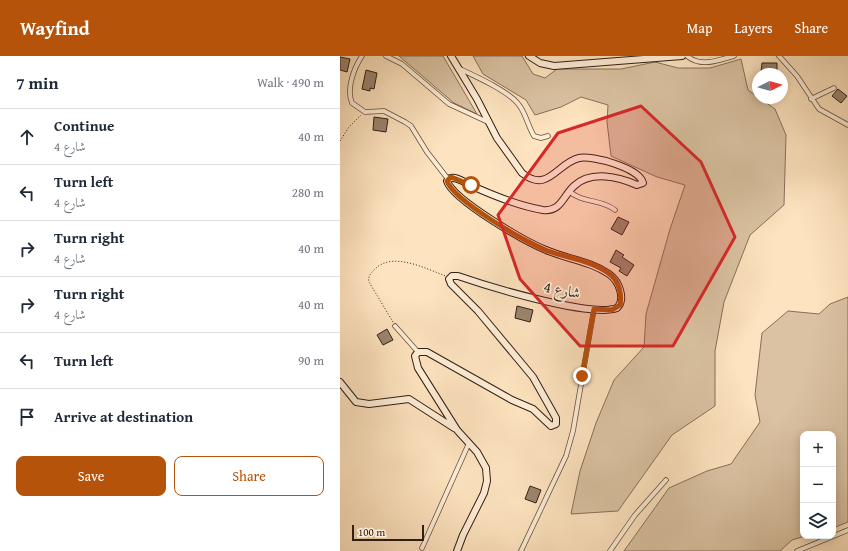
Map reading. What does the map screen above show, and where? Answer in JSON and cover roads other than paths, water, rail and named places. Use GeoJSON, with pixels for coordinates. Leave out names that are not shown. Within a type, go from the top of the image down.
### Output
{"type":"FeatureCollection","features":[{"type":"Feature","properties":{"kind":"street"},"geometry":{"type":"LineString","coordinates":[[362,56],[354,70],[350,98],[352,103],[365,112],[384,111],[406,122],[411,126],[427,152],[448,179],[455,178],[489,193],[542,210],[553,210],[558,207],[569,191],[579,181],[601,177],[616,177],[638,185],[643,182],[639,176],[608,161],[587,157],[572,161],[551,177],[533,180],[522,173],[497,138],[451,56]]}},
{"type":"Feature","properties":{"kind":"street"},"geometry":{"type":"LineString","coordinates":[[386,56],[402,64],[449,104],[490,124]]}},
{"type":"Feature","properties":{"kind":"street"},"geometry":{"type":"LineString","coordinates":[[529,56],[540,62],[554,66],[682,56]]}},
{"type":"Feature","properties":{"kind":"street"},"geometry":{"type":"LineString","coordinates":[[687,56],[695,62],[704,63],[734,56]]}},
{"type":"Feature","properties":{"kind":"street"},"geometry":{"type":"LineString","coordinates":[[779,56],[797,76],[818,109],[848,125]]}},
{"type":"Feature","properties":{"kind":"street"},"geometry":{"type":"LineString","coordinates":[[458,68],[488,83],[515,100],[521,108],[534,136],[541,138],[548,136]]}},
{"type":"Feature","properties":{"kind":"street"},"geometry":{"type":"LineString","coordinates":[[811,99],[834,88]]}},
{"type":"Feature","properties":{"kind":"street","name":"شارع 4"},"geometry":{"type":"LineString","coordinates":[[418,352],[427,352],[512,400],[533,409],[550,426],[556,424],[552,411],[533,377],[484,317],[451,284],[450,277],[458,276],[544,301],[594,309],[612,310],[620,305],[619,287],[611,275],[589,264],[546,250],[510,232],[450,188],[447,181],[448,179]]}},
{"type":"Feature","properties":{"kind":"street"},"geometry":{"type":"LineString","coordinates":[[569,191],[578,197],[606,204],[615,210]]}},
{"type":"Feature","properties":{"kind":"street"},"geometry":{"type":"LineString","coordinates":[[522,551],[561,468],[574,431],[594,309]]}},
{"type":"Feature","properties":{"kind":"street"},"geometry":{"type":"LineString","coordinates":[[395,326],[418,352],[415,356],[418,368],[457,430],[477,452],[486,468],[487,481],[484,493],[463,535],[457,551]]}},
{"type":"Feature","properties":{"kind":"street"},"geometry":{"type":"LineString","coordinates":[[340,382],[356,402],[369,404],[409,398],[457,430]]}},
{"type":"Feature","properties":{"kind":"street"},"geometry":{"type":"LineString","coordinates":[[422,548],[469,443]]}},
{"type":"Feature","properties":{"kind":"street"},"geometry":{"type":"LineString","coordinates":[[610,551],[635,515],[666,480]]}},
{"type":"Feature","properties":{"kind":"street"},"geometry":{"type":"LineString","coordinates":[[797,551],[848,530]]}}]}
